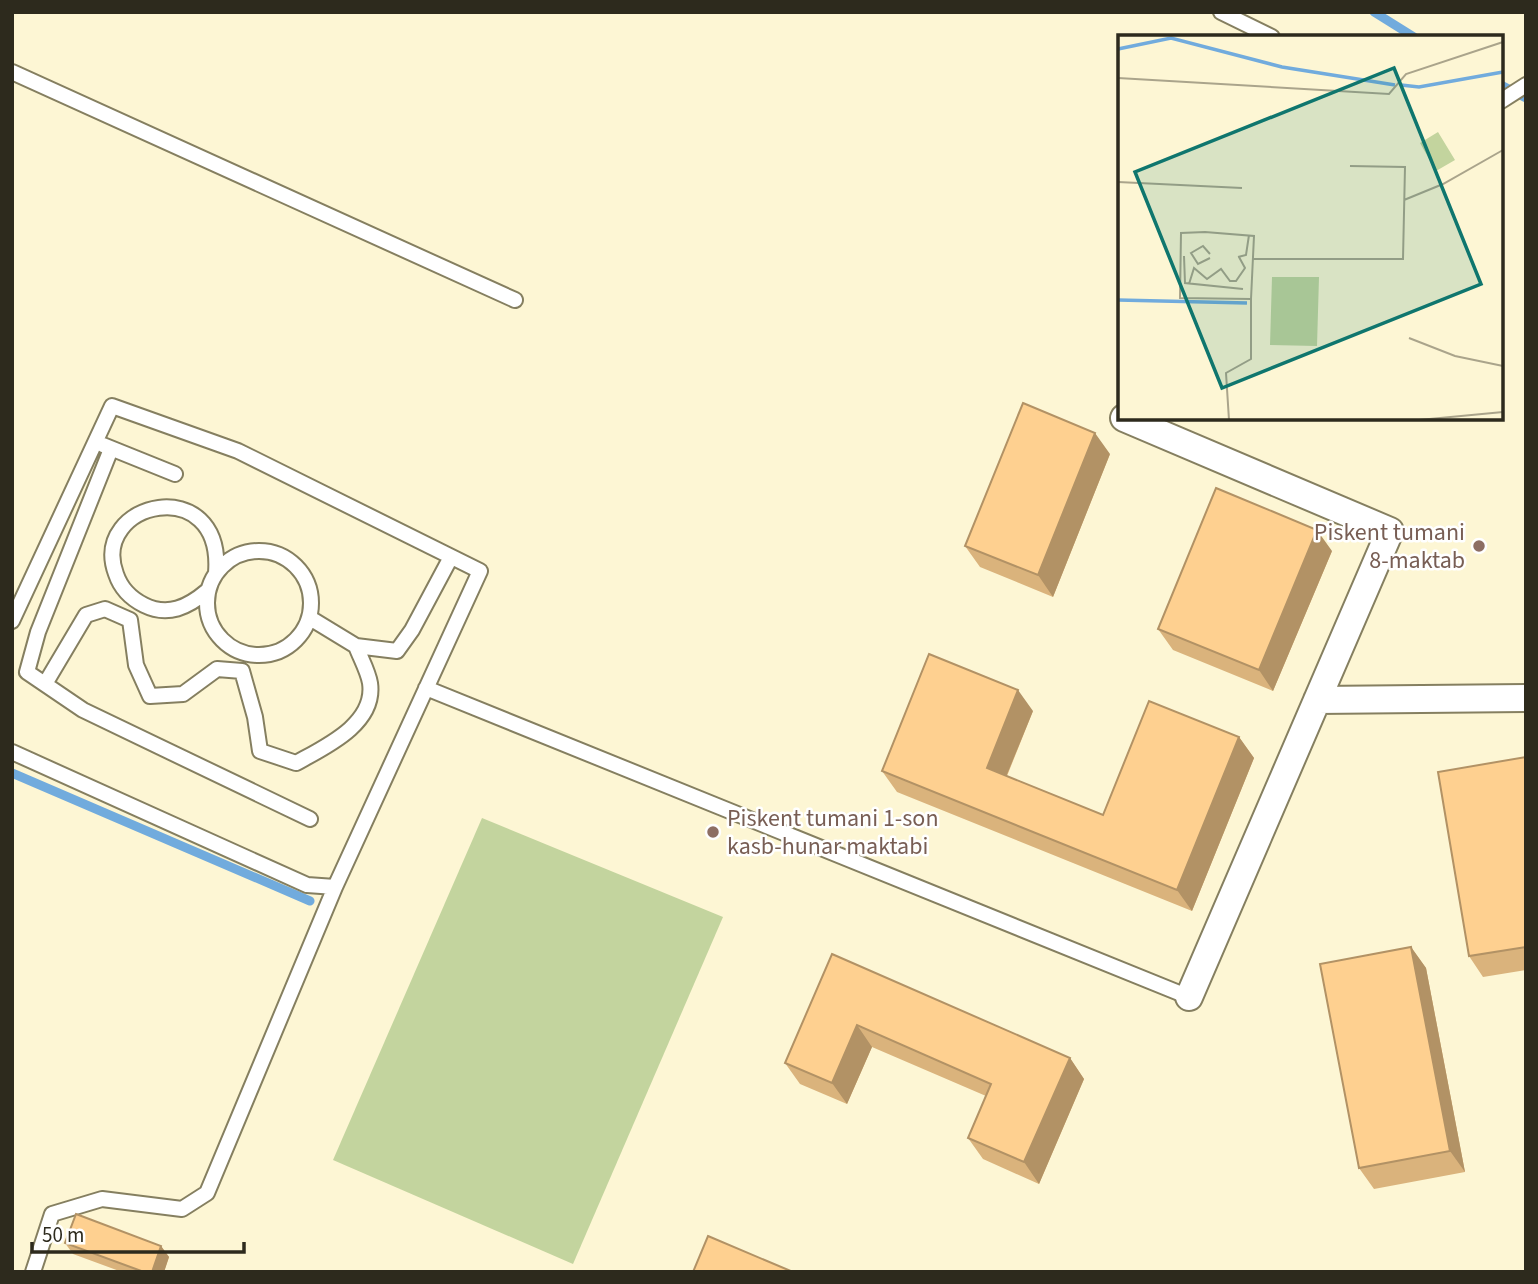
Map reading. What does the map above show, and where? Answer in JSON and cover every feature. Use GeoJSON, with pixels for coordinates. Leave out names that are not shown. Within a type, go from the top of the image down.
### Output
{"type":"FeatureCollection","features":[{"type":"Feature","properties":{"kind":"street"},"geometry":{"type":"LineString","coordinates":[[1128,420],[1390,531],[1189,997]]}},
{"type":"Feature","properties":{"kind":"street"},"geometry":{"type":"LineString","coordinates":[[1317,700],[1526,698]]}},
{"type":"Feature","properties":{"kind":"lane"},"geometry":{"type":"LineString","coordinates":[[1221,12],[1268,35]]}},
{"type":"Feature","properties":{"kind":"lane"},"geometry":{"type":"LineString","coordinates":[[12,72],[515,300]]}},
{"type":"Feature","properties":{"kind":"lane"},"geometry":{"type":"LineString","coordinates":[[1503,100],[1526,85]]}},
{"type":"Feature","properties":{"kind":"lane"},"geometry":{"type":"LineString","coordinates":[[12,621],[112,406],[238,451],[480,571],[335,887],[207,1193],[182,1209],[102,1199],[52,1214],[33,1272]]}},
{"type":"Feature","properties":{"kind":"lane"},"geometry":{"type":"LineString","coordinates":[[95,443],[175,474]]}},
{"type":"Feature","properties":{"kind":"lane"},"geometry":{"type":"LineString","coordinates":[[111,449],[38,632],[27,672],[83,710],[310,819]]}},
{"type":"Feature","properties":{"kind":"lane"},"geometry":{"type":"LineString","coordinates":[[207,591],[207,612],[214,631],[228,645],[246,654],[266,656],[286,649],[301,636],[310,618],[311,596],[304,576],[289,561],[269,552],[249,552],[231,559],[216,573],[207,591],[192,604],[172,611],[152,609],[134,600],[120,586],[113,567],[114,547],[122,528],[137,514],[155,506],[176,507],[195,516],[210,531],[218,551],[216,573]]}},
{"type":"Feature","properties":{"kind":"lane"},"geometry":{"type":"LineString","coordinates":[[310,618],[356,646],[397,651],[412,630],[451,557]]}},
{"type":"Feature","properties":{"kind":"lane"},"geometry":{"type":"LineString","coordinates":[[45,684],[86,615],[106,609],[130,620],[136,666],[150,695],[183,694],[217,669],[242,671],[256,717],[260,751],[296,763],[341,738],[364,715],[371,684],[356,646]]}},
{"type":"Feature","properties":{"kind":"lane"},"geometry":{"type":"LineString","coordinates":[[426,688],[1189,997]]}},
{"type":"Feature","properties":{"kind":"lane"},"geometry":{"type":"LineString","coordinates":[[12,752],[307,886],[335,887]]}},
{"type":"Feature","properties":{"kind":"green space"},"geometry":{"type":"Polygon","coordinates":[[[482,818],[723,917],[573,1264],[333,1160],[482,818]]]}},
{"type":"Feature","properties":{"kind":"building"},"geometry":{"type":"Polygon","coordinates":[[[1023,403],[1095,433],[1038,575],[965,546],[1023,403]]]}},
{"type":"Feature","properties":{"kind":"building"},"geometry":{"type":"Polygon","coordinates":[[[1216,488],[1317,530],[1259,670],[1158,629],[1216,488]]]}},
{"type":"Feature","properties":{"kind":"building"},"geometry":{"type":"Polygon","coordinates":[[[929,654],[1018,690],[987,768],[1103,815],[1149,701],[1239,737],[1177,890],[882,771],[929,654]]]}},
{"type":"Feature","properties":{"kind":"building"},"geometry":{"type":"Polygon","coordinates":[[[1526,757],[1526,947],[1469,956],[1438,772],[1526,757]]]}},
{"type":"Feature","properties":{"kind":"building"},"geometry":{"type":"Polygon","coordinates":[[[1411,947],[1450,1151],[1359,1168],[1320,964],[1411,947]]]}},
{"type":"Feature","properties":{"kind":"building"},"geometry":{"type":"Polygon","coordinates":[[[832,954],[1070,1058],[1024,1162],[968,1138],[991,1084],[857,1025],[832,1083],[785,1063],[832,954]]]}},
{"type":"Feature","properties":{"kind":"building"},"geometry":{"type":"Polygon","coordinates":[[[76,1214],[161,1246],[152,1272],[144,1272],[65,1243],[76,1214]]]}},
{"type":"Feature","properties":{"kind":"building"},"geometry":{"type":"Polygon","coordinates":[[[708,1236],[793,1272],[693,1272],[708,1236]]]}},
{"type":"Feature","properties":{"kind":"waterway"},"geometry":{"type":"LineString","coordinates":[[1374,12],[1411,35]]}},
{"type":"Feature","properties":{"kind":"waterway"},"geometry":{"type":"LineString","coordinates":[[1503,86],[1526,98]]}},
{"type":"Feature","properties":{"kind":"waterway"},"geometry":{"type":"LineString","coordinates":[[12,773],[310,901]]}},
{"type":"Feature","properties":{"kind":"place","name":"Piskent tumani 8-maktab"},"geometry":{"type":"Point","coordinates":[1479,546]}},
{"type":"Feature","properties":{"kind":"place","name":"Piskent tumani 1-son kasb-hunar maktabi"},"geometry":{"type":"Point","coordinates":[713,832]}}]}
